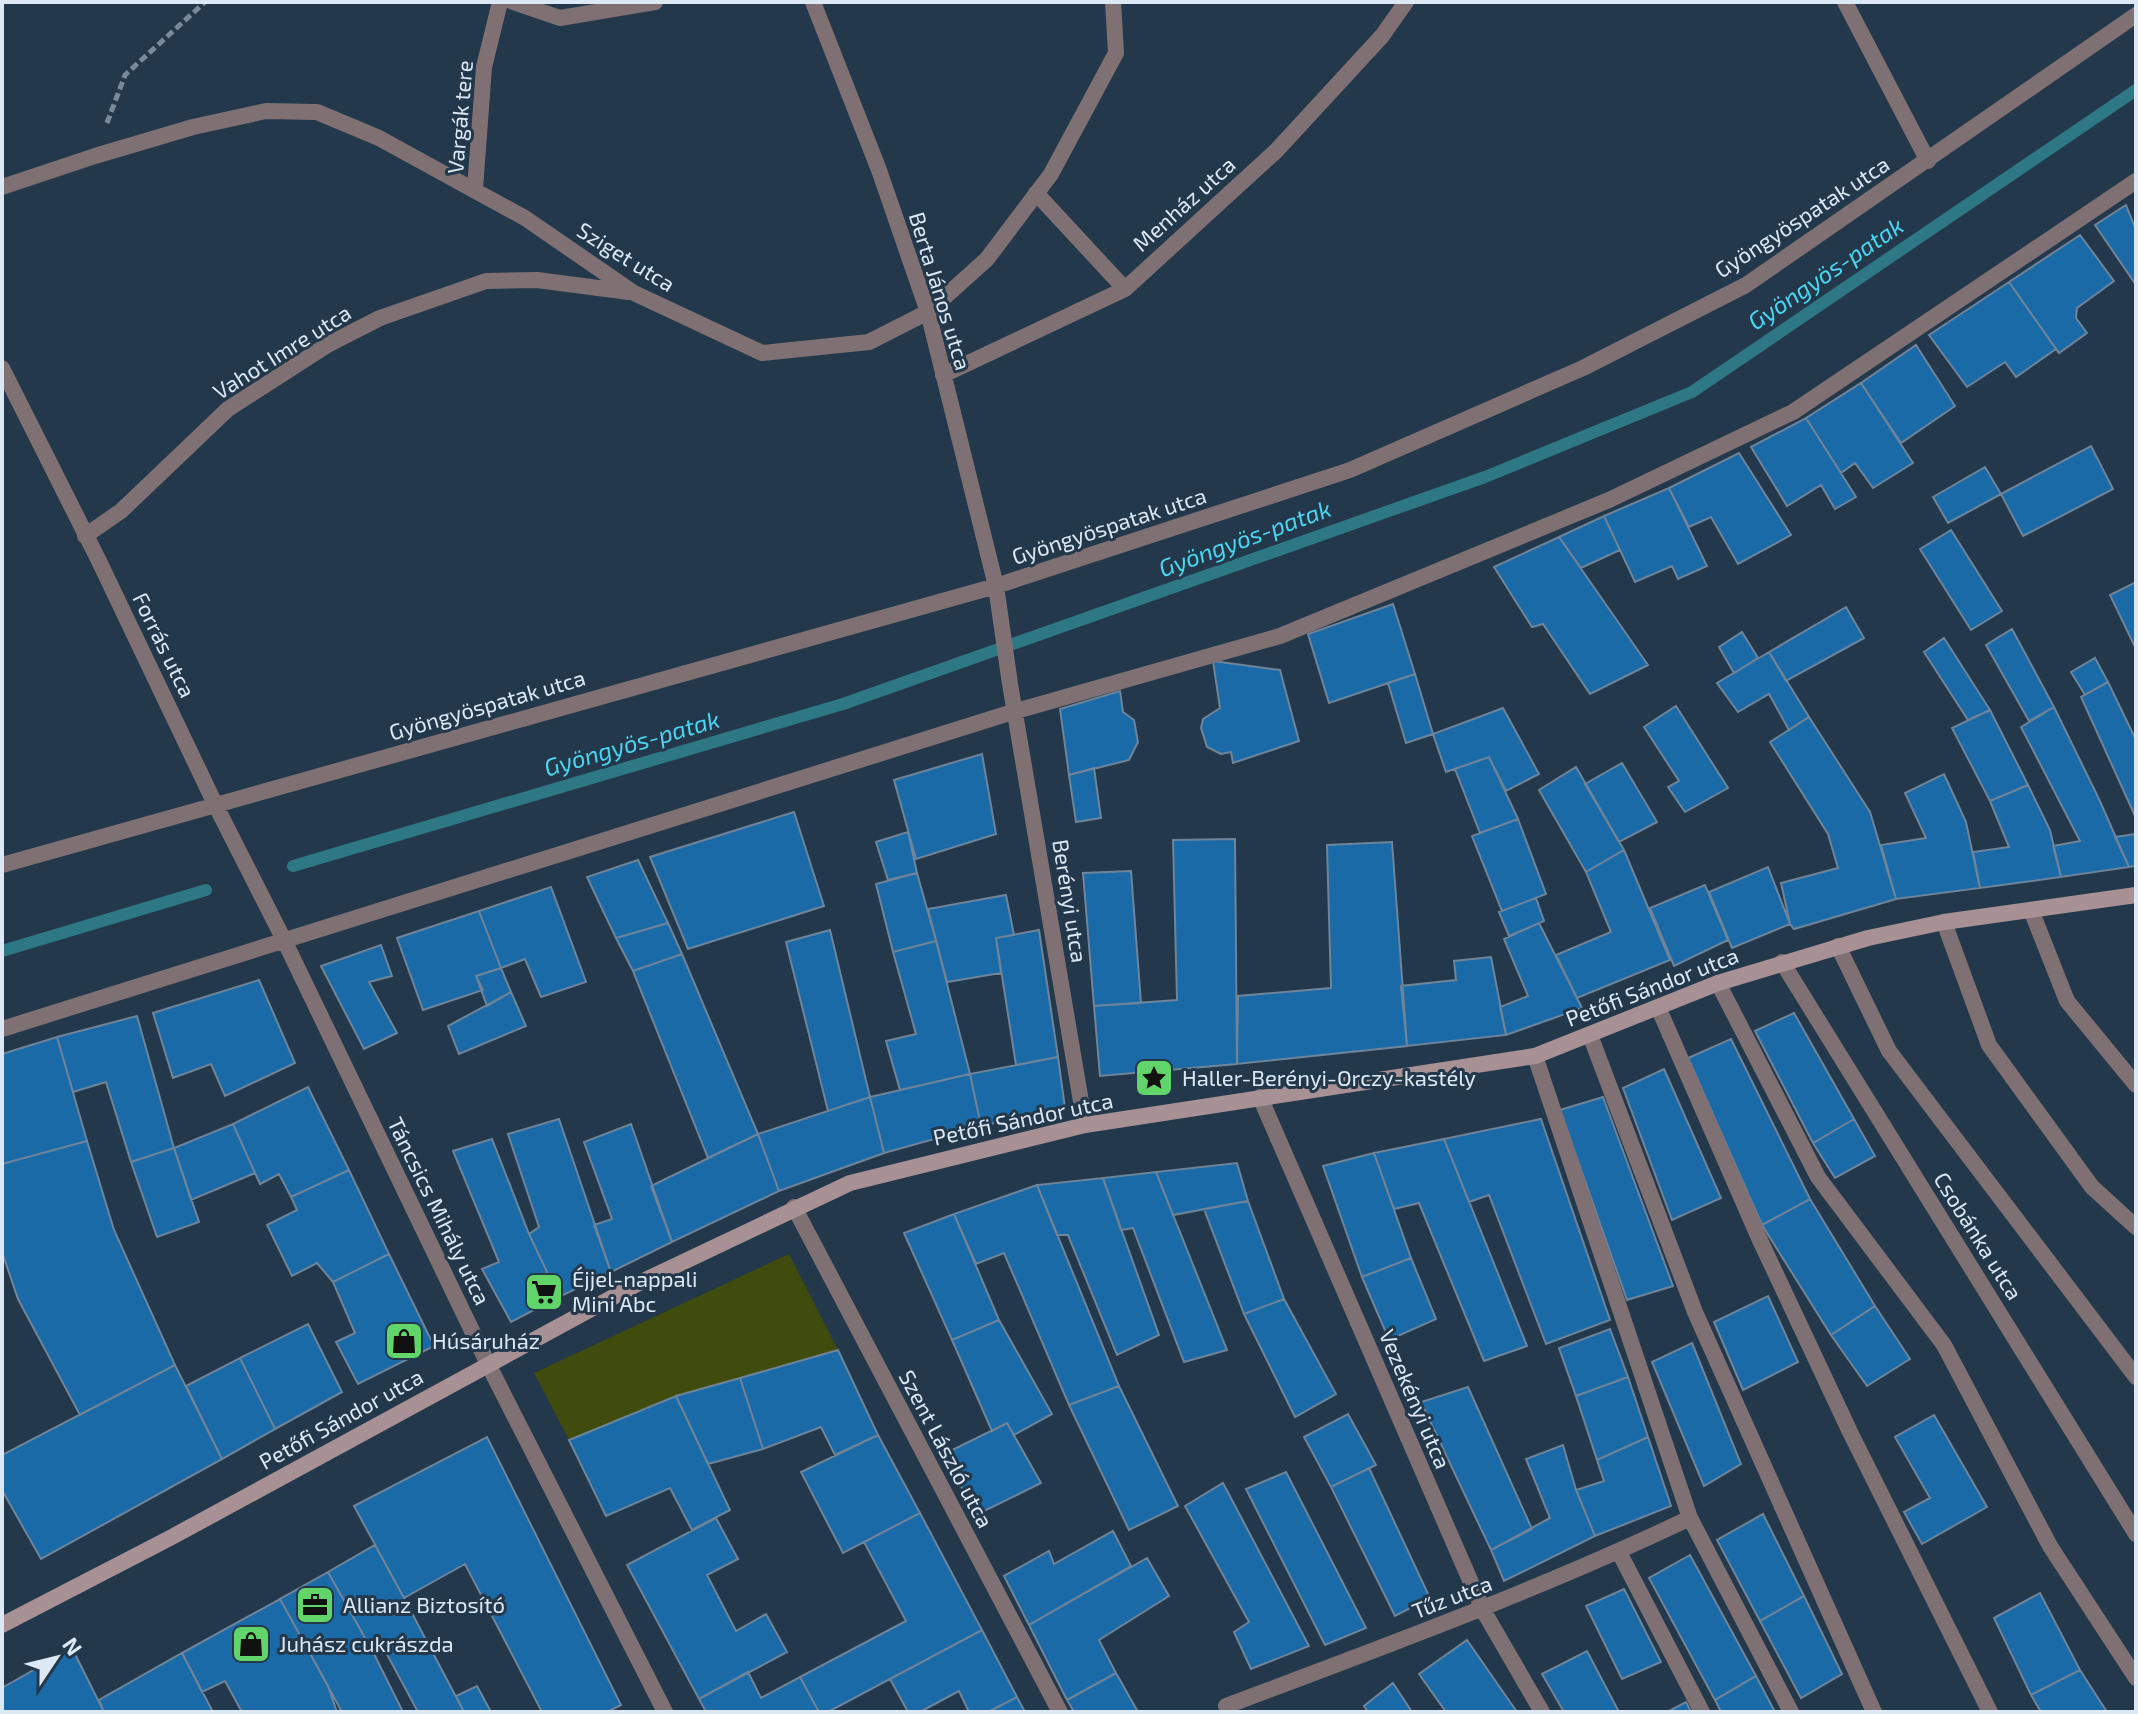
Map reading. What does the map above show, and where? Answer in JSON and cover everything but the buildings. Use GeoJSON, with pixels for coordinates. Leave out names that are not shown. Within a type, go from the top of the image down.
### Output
{"type":"FeatureCollection","features":[{"type":"Feature","properties":{"kind":"street","name":"Vargák tere"},"geometry":{"type":"LineString","coordinates":[[475,189],[484,67],[500,2]]}},
{"type":"Feature","properties":{"kind":"street"},"geometry":{"type":"LineString","coordinates":[[513,2],[560,18],[655,2]]}},
{"type":"Feature","properties":{"kind":"street","name":"Berta János utca"},"geometry":{"type":"LineString","coordinates":[[813,2],[879,170],[928,312],[997,593],[1010,684]]}},
{"type":"Feature","properties":{"kind":"street","name":"Sziget utca"},"geometry":{"type":"LineString","coordinates":[[2,187],[193,127],[266,111],[317,112],[379,138],[475,189],[525,218],[634,293],[762,353],[869,342],[928,312],[987,259],[1051,174],[1116,53],[1113,2]]}},
{"type":"Feature","properties":{"kind":"street","name":"Menház utca"},"geometry":{"type":"LineString","coordinates":[[943,375],[1125,289],[1276,151],[1382,36],[1406,2]]}},
{"type":"Feature","properties":{"kind":"street"},"geometry":{"type":"LineString","coordinates":[[1845,2],[1928,161]]}},
{"type":"Feature","properties":{"kind":"street","name":"Gyöngyöspatak utca"},"geometry":{"type":"LineString","coordinates":[[2,865],[215,804],[997,593],[1350,470],[1583,368],[1746,285],[2136,15]]}},
{"type":"Feature","properties":{"kind":"street"},"geometry":{"type":"LineString","coordinates":[[2,1029],[1016,711],[1280,636],[1609,500],[1793,412],[2136,181]]}},
{"type":"Feature","properties":{"kind":"street"},"geometry":{"type":"LineString","coordinates":[[1036,193],[1125,289]]}},
{"type":"Feature","properties":{"kind":"street","name":"Vahot Imre utca"},"geometry":{"type":"LineString","coordinates":[[85,536],[121,511],[154,482],[228,409],[329,344],[380,318],[486,281],[537,280],[634,293]]}},
{"type":"Feature","properties":{"kind":"street","name":"Forrás utca"},"geometry":{"type":"LineString","coordinates":[[2,368],[285,942]]}},
{"type":"Feature","properties":{"kind":"street","name":"Berényi utca"},"geometry":{"type":"LineString","coordinates":[[1010,684],[1085,1125]]}},
{"type":"Feature","properties":{"kind":"street","name":"Petőfi Sándor utca"},"geometry":{"type":"LineString","coordinates":[[2,1625],[170,1538],[639,1283],[850,1183],[1085,1125],[1535,1056],[1718,983],[1838,946],[1944,922],[2136,895]]}},
{"type":"Feature","properties":{"kind":"street"},"geometry":{"type":"LineString","coordinates":[[2031,910],[2067,1001],[2136,1085]]}},
{"type":"Feature","properties":{"kind":"street"},"geometry":{"type":"LineString","coordinates":[[1944,922],[1989,1045],[2092,1187],[2136,1227]]}},
{"type":"Feature","properties":{"kind":"street","name":"Táncsics Mihály utca"},"geometry":{"type":"LineString","coordinates":[[285,942],[488,1364],[665,1712]]}},
{"type":"Feature","properties":{"kind":"street"},"geometry":{"type":"LineString","coordinates":[[1838,946],[1889,1051],[2136,1377]]}},
{"type":"Feature","properties":{"kind":"street","name":"Csobánka utca"},"geometry":{"type":"LineString","coordinates":[[1782,962],[2136,1534]]}},
{"type":"Feature","properties":{"kind":"street"},"geometry":{"type":"LineString","coordinates":[[1718,983],[1818,1177],[1944,1345],[2050,1546],[2136,1678]]}},
{"type":"Feature","properties":{"kind":"street"},"geometry":{"type":"LineString","coordinates":[[1658,1007],[1759,1238],[1850,1432],[1990,1712]]}},
{"type":"Feature","properties":{"kind":"street"},"geometry":{"type":"LineString","coordinates":[[1590,1035],[1695,1312],[1874,1712]]}},
{"type":"Feature","properties":{"kind":"street"},"geometry":{"type":"LineString","coordinates":[[1535,1056],[1690,1518],[1791,1712]]}},
{"type":"Feature","properties":{"kind":"street","name":"Vezekényi utca"},"geometry":{"type":"LineString","coordinates":[[1260,1097],[1483,1610],[1542,1712]]}},
{"type":"Feature","properties":{"kind":"street","name":"Szent László utca"},"geometry":{"type":"LineString","coordinates":[[794,1207],[1060,1712]]}},
{"type":"Feature","properties":{"kind":"street","name":"Tűz utca"},"geometry":{"type":"LineString","coordinates":[[1226,1706],[1483,1610],[1690,1518]]}},
{"type":"Feature","properties":{"kind":"street"},"geometry":{"type":"LineString","coordinates":[[1619,1552],[1702,1712]]}},
{"type":"Feature","properties":{"kind":"path"},"geometry":{"type":"LineString","coordinates":[[95,156],[125,75],[205,2]]}},
{"type":"Feature","properties":{"kind":"green space"},"geometry":{"type":"Polygon","coordinates":[[[789,1254],[838,1350],[676,1396],[569,1440],[534,1373],[789,1254]]]}},
{"type":"Feature","properties":{"kind":"waterway","name":"Gyöngyös-patak"},"geometry":{"type":"LineString","coordinates":[[293,866],[843,704],[1485,477],[1692,392],[2136,90]]}},
{"type":"Feature","properties":{"kind":"waterway","name":"Gyöngyös-patak"},"geometry":{"type":"LineString","coordinates":[[2,951],[206,890]]}},
{"type":"Feature","properties":{"kind":"place","name":"Haller-Berényi-Orczy-kastély"},"geometry":{"type":"Point","coordinates":[1154,1078]}},
{"type":"Feature","properties":{"kind":"place","name":"Éjjel-nappali Mini Abc"},"geometry":{"type":"Point","coordinates":[544,1292]}},
{"type":"Feature","properties":{"kind":"place","name":"Húsáruház"},"geometry":{"type":"Point","coordinates":[404,1341]}},
{"type":"Feature","properties":{"kind":"place","name":"Allianz Biztosító"},"geometry":{"type":"Point","coordinates":[315,1605]}},
{"type":"Feature","properties":{"kind":"place","name":"Juhász cukrászda"},"geometry":{"type":"Point","coordinates":[251,1644]}}]}
